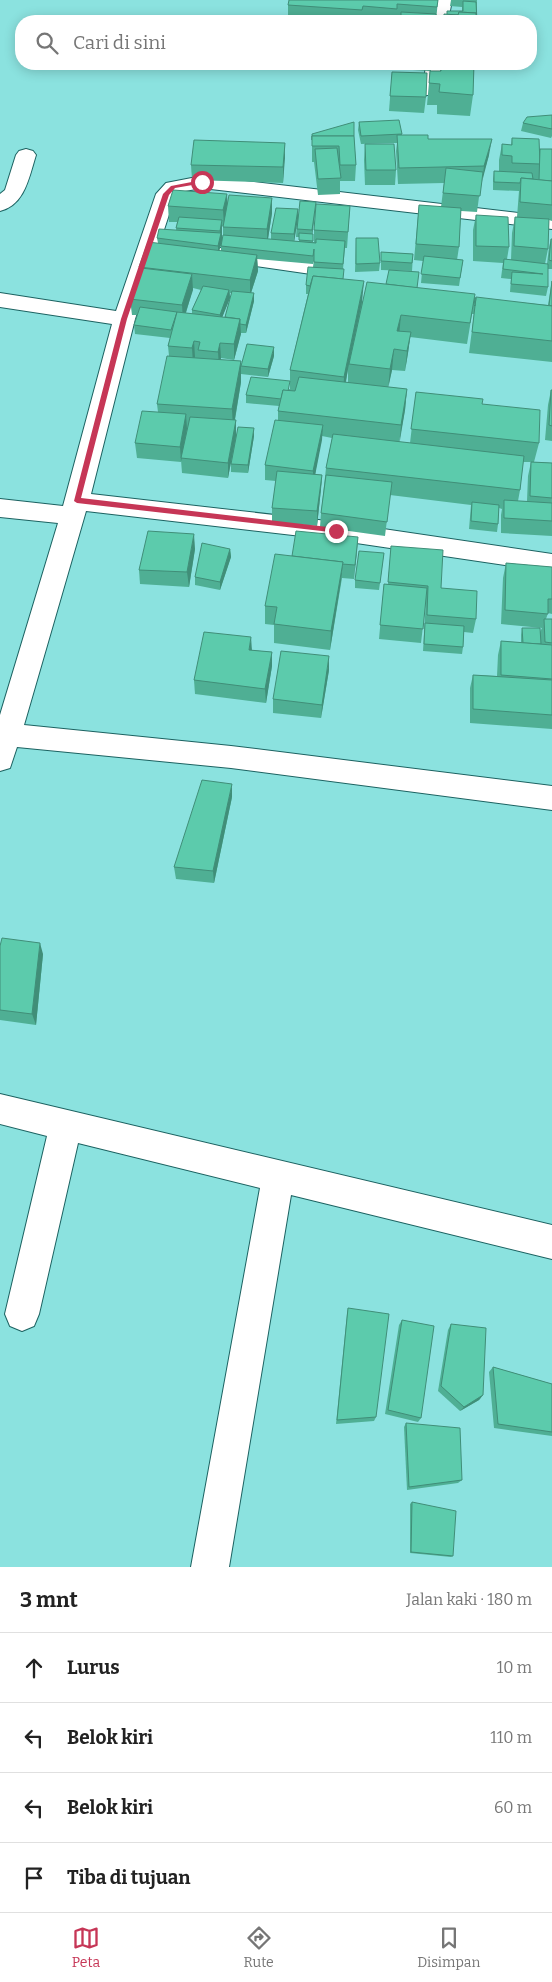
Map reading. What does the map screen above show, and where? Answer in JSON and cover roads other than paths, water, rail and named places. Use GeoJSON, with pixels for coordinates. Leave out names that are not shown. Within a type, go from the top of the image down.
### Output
{"type":"FeatureCollection","features":[{"type":"Feature","properties":{"kind":"street"},"geometry":{"type":"LineString","coordinates":[[440,15],[443,0]]}},
{"type":"Feature","properties":{"kind":"street"},"geometry":{"type":"LineString","coordinates":[[432,91],[434,70]]}},
{"type":"Feature","properties":{"kind":"street"},"geometry":{"type":"LineString","coordinates":[[0,205],[14,193],[26,156]]}},
{"type":"Feature","properties":{"kind":"street"},"geometry":{"type":"LineString","coordinates":[[552,223],[202,182],[173,187],[166,194],[158,247],[124,319],[75,508],[3,743],[231,757],[552,798]]}},
{"type":"Feature","properties":{"kind":"street"},"geometry":{"type":"LineString","coordinates":[[206,254],[311,267]]}},
{"type":"Feature","properties":{"kind":"street"},"geometry":{"type":"LineString","coordinates":[[0,300],[124,319]]}},
{"type":"Feature","properties":{"kind":"street"},"geometry":{"type":"LineString","coordinates":[[0,508],[75,508],[336,531],[552,563]]}},
{"type":"Feature","properties":{"kind":"street"},"geometry":{"type":"LineString","coordinates":[[0,1109],[552,1242]]}},
{"type":"Feature","properties":{"kind":"street"},"geometry":{"type":"LineString","coordinates":[[22,1314],[66,1124]]}},
{"type":"Feature","properties":{"kind":"street"},"geometry":{"type":"LineString","coordinates":[[210,1567],[278,1176]]}}]}
